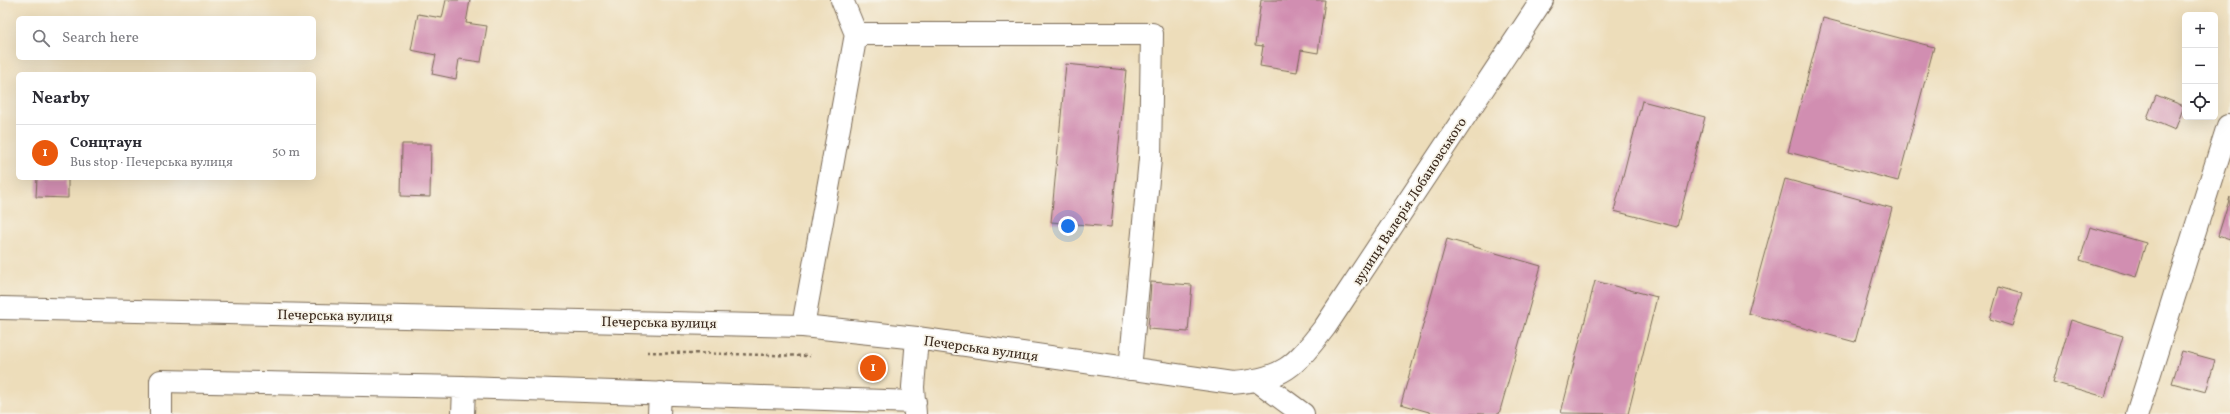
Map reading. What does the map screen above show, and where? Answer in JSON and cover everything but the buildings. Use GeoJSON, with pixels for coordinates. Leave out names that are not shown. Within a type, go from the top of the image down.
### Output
{"type":"FeatureCollection","features":[{"type":"Feature","properties":{"kind":"street"},"geometry":{"type":"LineString","coordinates":[[803,326],[856,34],[842,0]]}},
{"type":"Feature","properties":{"kind":"street","name":"вулиця Валерія Лобановського"},"geometry":{"type":"LineString","coordinates":[[1258,381],[1283,372],[1306,351],[1325,327],[1542,0]]}},
{"type":"Feature","properties":{"kind":"street"},"geometry":{"type":"LineString","coordinates":[[856,34],[1152,34],[1150,159],[1130,369]]}},
{"type":"Feature","properties":{"kind":"street"},"geometry":{"type":"LineString","coordinates":[[2137,414],[2228,126]]}},
{"type":"Feature","properties":{"kind":"street","name":"Печерська вулиця"},"geometry":{"type":"LineString","coordinates":[[0,308],[803,326],[917,338],[1232,384],[1258,381]]}},
{"type":"Feature","properties":{"kind":"street"},"geometry":{"type":"LineString","coordinates":[[161,414],[161,381],[464,387],[659,404],[915,408],[914,387],[917,338]]}},
{"type":"Feature","properties":{"kind":"street"},"geometry":{"type":"LineString","coordinates":[[1258,381],[1303,414]]}},
{"type":"Feature","properties":{"kind":"street"},"geometry":{"type":"LineString","coordinates":[[463,414],[464,387]]}},
{"type":"Feature","properties":{"kind":"place","name":"Сонцтаун"},"geometry":{"type":"Point","coordinates":[873,368]}}]}
